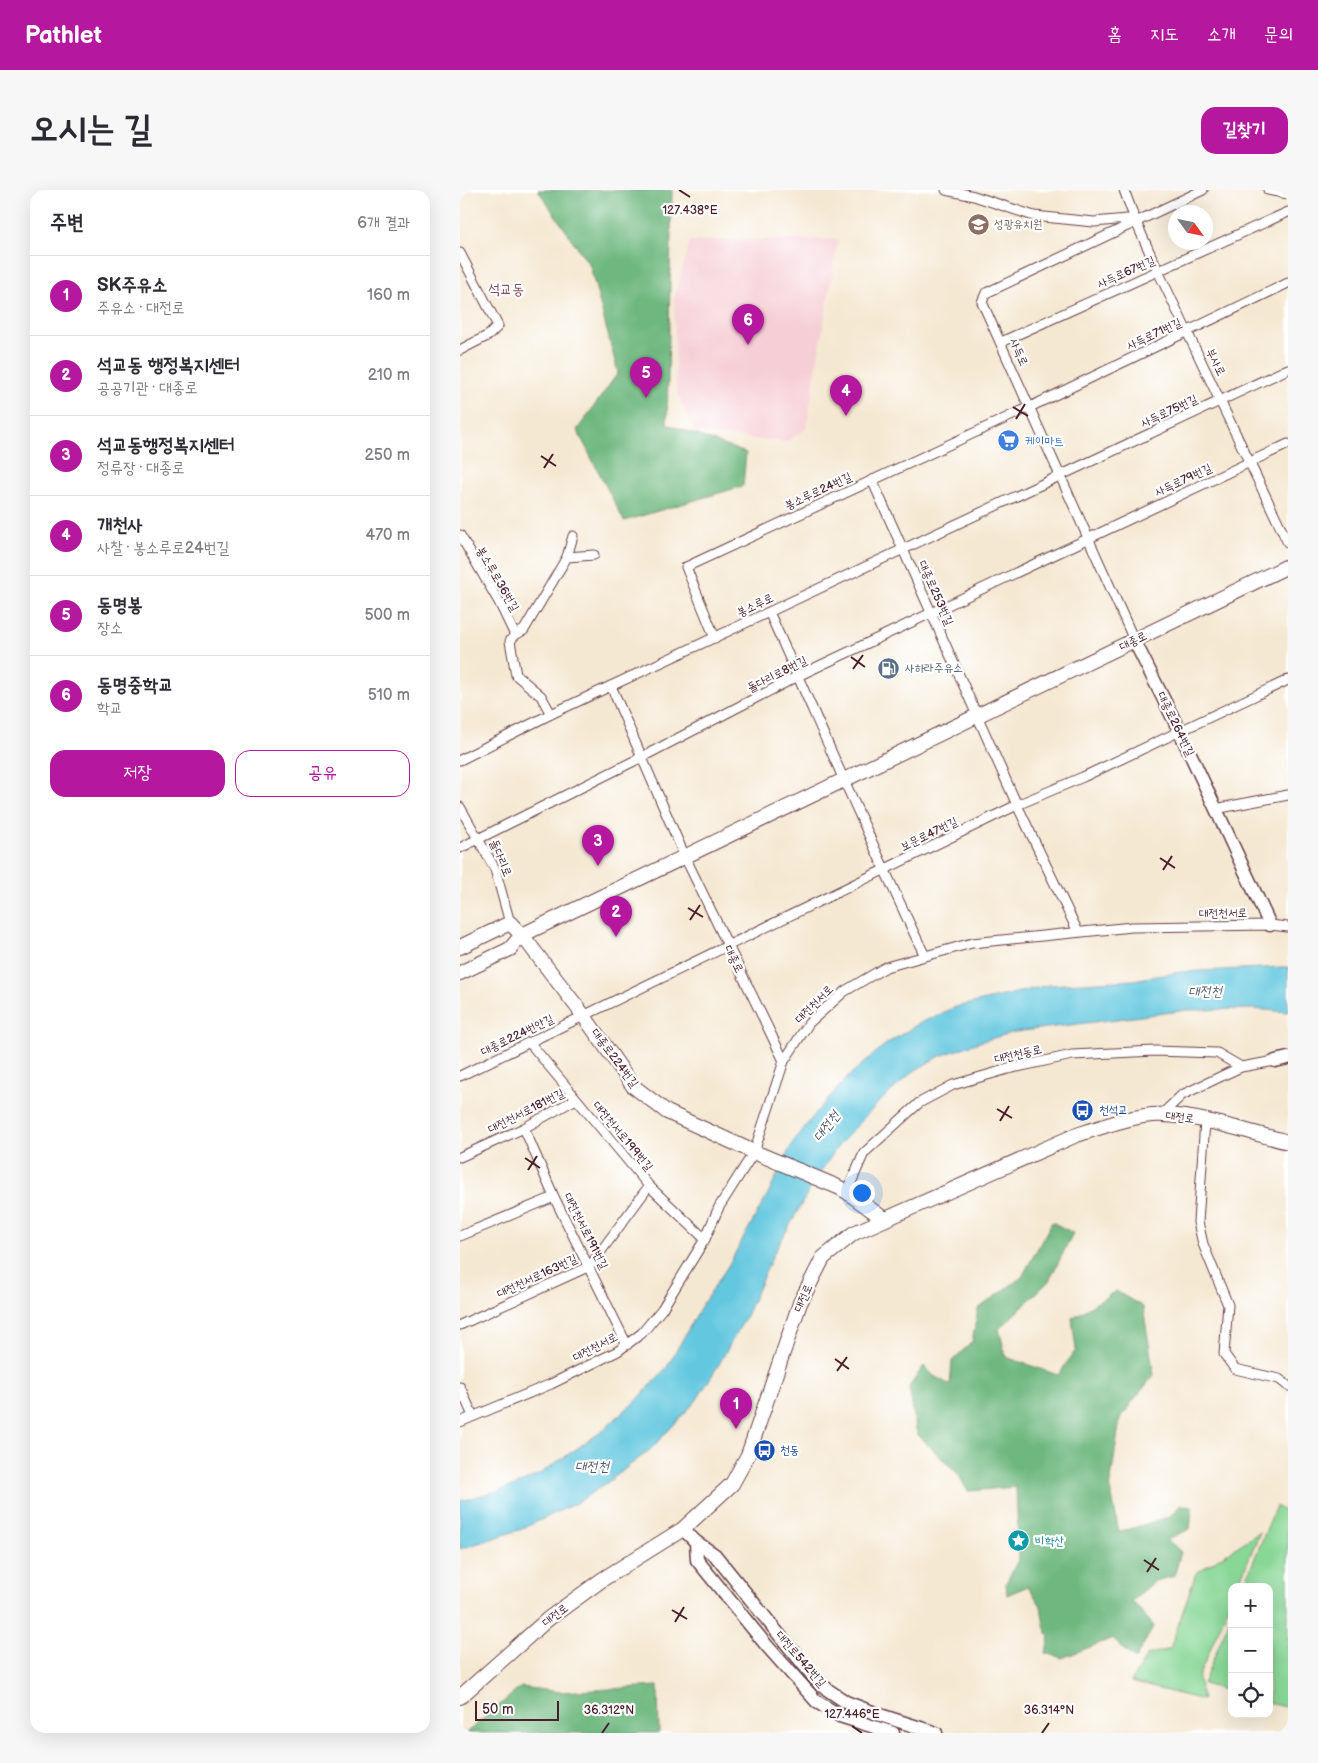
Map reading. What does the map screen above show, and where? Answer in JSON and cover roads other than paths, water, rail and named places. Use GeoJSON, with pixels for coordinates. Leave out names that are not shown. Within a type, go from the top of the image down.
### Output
{"type":"FeatureCollection","features":[{"type":"Feature","properties":{"kind":"main road","name":"대종로"},"geometry":{"type":"LineString","coordinates":[[460,973],[510,950],[522,935],[1288,566]]}},
{"type":"Feature","properties":{"kind":"main road","name":"대종로264번길"},"geometry":{"type":"LineString","coordinates":[[1134,640],[1180,732],[1270,925]]}},
{"type":"Feature","properties":{"kind":"main road"},"geometry":{"type":"LineString","coordinates":[[460,947],[510,923],[522,935]]}},
{"type":"Feature","properties":{"kind":"main road","name":"대종로224번길"},"geometry":{"type":"LineString","coordinates":[[522,935],[584,1016],[633,1086],[667,1112],[843,1190]]}},
{"type":"Feature","properties":{"kind":"main road"},"geometry":{"type":"LineString","coordinates":[[1282,1061],[1288,1058]]}},
{"type":"Feature","properties":{"kind":"main road","name":"대전로"},"geometry":{"type":"LineString","coordinates":[[460,1697],[548,1619],[603,1579],[684,1529],[732,1484],[748,1455],[800,1303],[823,1258],[854,1232],[1074,1136],[1110,1124],[1162,1114],[1205,1121],[1288,1142]]}},
{"type":"Feature","properties":{"kind":"main road"},"geometry":{"type":"LineString","coordinates":[[843,1190],[884,1219]]}},
{"type":"Feature","properties":{"kind":"main road","name":"대전로542번길"},"geometry":{"type":"LineString","coordinates":[[684,1529],[696,1542],[715,1555],[813,1676],[828,1690],[846,1702],[936,1733]]}},
{"type":"Feature","properties":{"kind":"main road","name":"대전로542번길"},"geometry":{"type":"LineString","coordinates":[[696,1542],[697,1560],[767,1646],[817,1702],[840,1716],[893,1733]]}},
{"type":"Feature","properties":{"kind":"street"},"geometry":{"type":"LineString","coordinates":[[946,190],[974,196],[1034,216],[1094,222],[1127,219],[1136,222]]}},
{"type":"Feature","properties":{"kind":"street","name":"부사로"},"geometry":{"type":"LineString","coordinates":[[1124,190],[1158,271],[1288,543]]}},
{"type":"Feature","properties":{"kind":"street","name":"사득로"},"geometry":{"type":"LineString","coordinates":[[1134,640],[982,302],[986,293],[1203,190]]}},
{"type":"Feature","properties":{"kind":"street"},"geometry":{"type":"LineString","coordinates":[[1268,190],[1288,194]]}},
{"type":"Feature","properties":{"kind":"street","name":"사득로67번길"},"geometry":{"type":"LineString","coordinates":[[1001,342],[1288,212]]}},
{"type":"Feature","properties":{"kind":"street"},"geometry":{"type":"LineString","coordinates":[[460,253],[498,326],[489,335],[460,350]]}},
{"type":"Feature","properties":{"kind":"street","name":"사득로71번길"},"geometry":{"type":"LineString","coordinates":[[1030,407],[1288,283]]}},
{"type":"Feature","properties":{"kind":"street","name":"사득로75번길"},"geometry":{"type":"LineString","coordinates":[[1061,476],[1288,369]]}},
{"type":"Feature","properties":{"kind":"street","name":"봉소루로24번길"},"geometry":{"type":"LineString","coordinates":[[715,638],[686,568],[1030,407]]}},
{"type":"Feature","properties":{"kind":"street","name":"사득로79번길"},"geometry":{"type":"LineString","coordinates":[[1089,538],[1288,444]]}},
{"type":"Feature","properties":{"kind":"street","name":"봉소루로"},"geometry":{"type":"LineString","coordinates":[[460,760],[551,714],[1061,476]]}},
{"type":"Feature","properties":{"kind":"street","name":"대종로253번길"},"geometry":{"type":"LineString","coordinates":[[872,480],[977,716]]}},
{"type":"Feature","properties":{"kind":"street","name":"봉소루로36번길"},"geometry":{"type":"LineString","coordinates":[[461,539],[499,602],[515,635],[524,630],[567,557],[573,536]]}},
{"type":"Feature","properties":{"kind":"street","name":"돌다리로8번길"},"geometry":{"type":"LineString","coordinates":[[460,848],[798,676],[1089,538]]}},
{"type":"Feature","properties":{"kind":"street"},"geometry":{"type":"LineString","coordinates":[[567,557],[594,555]]}},
{"type":"Feature","properties":{"kind":"street"},"geometry":{"type":"LineString","coordinates":[[769,612],[924,956]]}},
{"type":"Feature","properties":{"kind":"street"},"geometry":{"type":"LineString","coordinates":[[515,635],[510,641],[516,675],[541,696],[551,714]]}},
{"type":"Feature","properties":{"kind":"street","name":"보문로47번길"},"geometry":{"type":"LineString","coordinates":[[584,1016],[1017,805],[1083,778],[1288,680]]}},
{"type":"Feature","properties":{"kind":"street","name":"대종로"},"geometry":{"type":"LineString","coordinates":[[611,686],[685,857],[784,1061]]}},
{"type":"Feature","properties":{"kind":"street"},"geometry":{"type":"LineString","coordinates":[[977,716],[1078,932]]}},
{"type":"Feature","properties":{"kind":"street"},"geometry":{"type":"LineString","coordinates":[[1215,809],[1288,795]]}},
{"type":"Feature","properties":{"kind":"street","name":"돌다리로"},"geometry":{"type":"LineString","coordinates":[[460,807],[495,868],[510,923]]}},
{"type":"Feature","properties":{"kind":"street","name":"대전천서로"},"geometry":{"type":"LineString","coordinates":[[460,1422],[551,1384],[618,1351],[642,1333],[662,1309],[705,1239],[719,1207],[761,1155],[784,1061],[809,1024],[845,991],[886,967],[972,943],[1132,927],[1270,925],[1288,927]]}},
{"type":"Feature","properties":{"kind":"street","name":"대종로224번안길"},"geometry":{"type":"LineString","coordinates":[[460,1076],[584,1016]]}},
{"type":"Feature","properties":{"kind":"street","name":"대전천서로199번길"},"geometry":{"type":"LineString","coordinates":[[530,1042],[649,1186],[705,1239]]}},
{"type":"Feature","properties":{"kind":"street","name":"대전천동로"},"geometry":{"type":"LineString","coordinates":[[843,1190],[864,1153],[918,1104],[952,1085],[1008,1069],[1072,1055],[1155,1051],[1217,1053],[1241,1068]]}},
{"type":"Feature","properties":{"kind":"street"},"geometry":{"type":"LineString","coordinates":[[1162,1114],[1182,1095],[1241,1068],[1282,1061]]}},
{"type":"Feature","properties":{"kind":"street","name":"대전천서로181번길"},"geometry":{"type":"LineString","coordinates":[[460,1157],[524,1128],[576,1099]]}},
{"type":"Feature","properties":{"kind":"street"},"geometry":{"type":"LineString","coordinates":[[1205,1121],[1198,1222],[1203,1244],[1228,1305],[1224,1354],[1234,1368],[1279,1379],[1288,1386]]}},
{"type":"Feature","properties":{"kind":"street","name":"대전천서로191번길"},"geometry":{"type":"LineString","coordinates":[[524,1128],[554,1197],[590,1266],[627,1344]]}},
{"type":"Feature","properties":{"kind":"street","name":"대전천서로163번길"},"geometry":{"type":"LineString","coordinates":[[460,1325],[590,1266],[649,1186]]}},
{"type":"Feature","properties":{"kind":"street"},"geometry":{"type":"LineString","coordinates":[[460,1236],[554,1197]]}},
{"type":"Feature","properties":{"kind":"street"},"geometry":{"type":"LineString","coordinates":[[460,1388],[473,1416]]}},
{"type":"Feature","properties":{"kind":"water","name":"대전천"},"geometry":{"type":"Polygon","coordinates":[[[1288,967],[1288,1012],[1252,1009],[1188,1010],[1015,1032],[979,1042],[938,1057],[914,1071],[877,1104],[839,1145],[815,1180],[773,1255],[745,1318],[719,1364],[696,1401],[651,1449],[578,1502],[522,1529],[460,1549],[460,1501],[515,1486],[541,1473],[601,1432],[641,1396],[667,1367],[702,1305],[728,1266],[769,1192],[793,1142],[819,1109],[852,1073],[886,1044],[918,1024],[956,1007],[1049,985],[1133,980],[1180,972],[1288,967]]]}},
{"type":"Feature","properties":{"kind":"place","name":"성광유치원"},"geometry":{"type":"Point","coordinates":[978,224]}},
{"type":"Feature","properties":{"kind":"place","name":"동명중학교"},"geometry":{"type":"Point","coordinates":[748,345]}},
{"type":"Feature","properties":{"kind":"place","name":"동명봉"},"geometry":{"type":"Point","coordinates":[646,398]}},
{"type":"Feature","properties":{"kind":"place","name":"개천사"},"geometry":{"type":"Point","coordinates":[846,416]}},
{"type":"Feature","properties":{"kind":"place","name":"케이마트"},"geometry":{"type":"Point","coordinates":[1009,441]}},
{"type":"Feature","properties":{"kind":"place","name":"사하라주유소"},"geometry":{"type":"Point","coordinates":[889,668]}},
{"type":"Feature","properties":{"kind":"place","name":"석교동행정복지센터"},"geometry":{"type":"Point","coordinates":[598,866]}},
{"type":"Feature","properties":{"kind":"place","name":"석교동 행정복지센터"},"geometry":{"type":"Point","coordinates":[616,937]}},
{"type":"Feature","properties":{"kind":"place","name":"천석교"},"geometry":{"type":"Point","coordinates":[1083,1110]}},
{"type":"Feature","properties":{"kind":"place","name":"SK주유소"},"geometry":{"type":"Point","coordinates":[736,1429]}},
{"type":"Feature","properties":{"kind":"place","name":"천동"},"geometry":{"type":"Point","coordinates":[764,1450]}},
{"type":"Feature","properties":{"kind":"place","name":"비학산"},"geometry":{"type":"Point","coordinates":[1019,1541]}},
{"type":"Feature","properties":{"kind":"district","name":"석교동"},"geometry":{"type":"Point","coordinates":[506,289]}}]}
